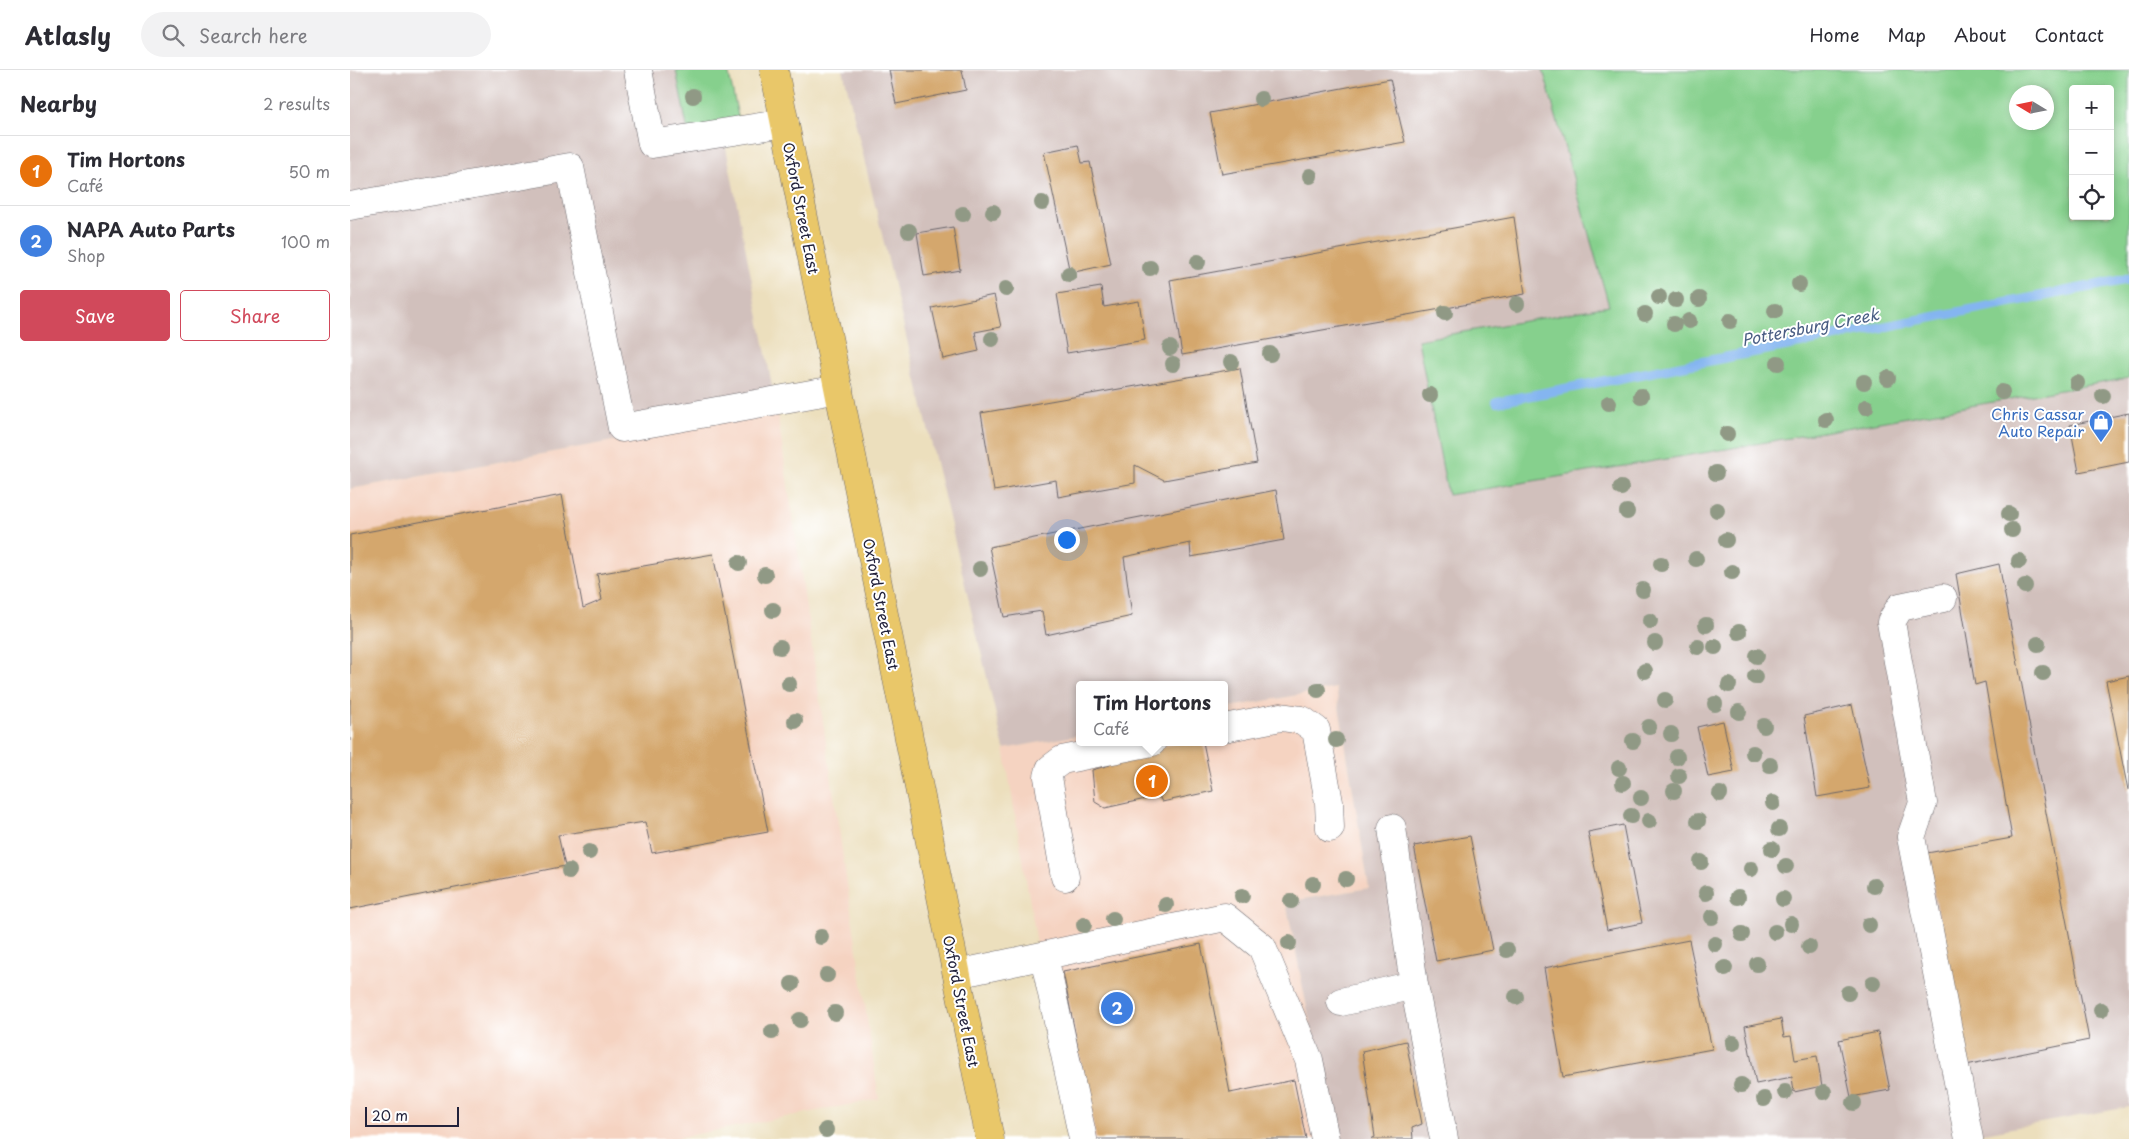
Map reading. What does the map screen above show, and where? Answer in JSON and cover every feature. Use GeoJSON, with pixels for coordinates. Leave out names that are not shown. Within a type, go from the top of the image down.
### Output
{"type":"FeatureCollection","features":[{"type":"Feature","properties":{"kind":"main road","name":"Oxford Street East"},"geometry":{"type":"LineString","coordinates":[[774,70],[990,1139]]}},
{"type":"Feature","properties":{"kind":"lane"},"geometry":{"type":"LineString","coordinates":[[638,70],[652,144],[785,123]]}},
{"type":"Feature","properties":{"kind":"lane"},"geometry":{"type":"LineString","coordinates":[[350,206],[570,167],[622,428],[839,389]]}},
{"type":"Feature","properties":{"kind":"lane"},"geometry":{"type":"LineString","coordinates":[[1943,598],[1900,607],[1891,622],[1923,803],[1911,837],[1969,1139]]}},
{"type":"Feature","properties":{"kind":"lane"},"geometry":{"type":"LineString","coordinates":[[1228,727],[1281,717],[1302,720],[1316,730],[1329,802],[1330,828]]}},
{"type":"Feature","properties":{"kind":"lane"},"geometry":{"type":"LineString","coordinates":[[1064,877],[1048,778],[1050,769],[1062,760],[1132,746]]}},
{"type":"Feature","properties":{"kind":"lane"},"geometry":{"type":"LineString","coordinates":[[1392,828],[1414,985],[1444,1139]]}},
{"type":"Feature","properties":{"kind":"lane"},"geometry":{"type":"LineString","coordinates":[[957,974],[1225,916],[1262,947],[1309,1060],[1325,1139]]}},
{"type":"Feature","properties":{"kind":"lane"},"geometry":{"type":"LineString","coordinates":[[1044,956],[1084,1139]]}},
{"type":"Feature","properties":{"kind":"lane"},"geometry":{"type":"LineString","coordinates":[[1341,1002],[1414,985]]}},
{"type":"Feature","properties":{"kind":"shaded area"},"geometry":{"type":"Polygon","coordinates":[[[350,70],[711,70],[777,411],[350,489],[350,70]]]}},
{"type":"Feature","properties":{"kind":"shaded area"},"geometry":{"type":"Polygon","coordinates":[[[843,70],[1543,70],[1609,306],[1418,340],[1448,494],[1715,451],[2129,378],[2129,1107],[1951,1139],[1333,1139],[1286,902],[1369,888],[1336,688],[1228,707],[1228,681],[1076,681],[1076,736],[1004,749],[843,70]]]}},
{"type":"Feature","properties":{"kind":"shaded area"},"geometry":{"type":"Polygon","coordinates":[[[777,411],[879,1099],[671,1139],[350,1139],[350,489],[777,411]]]}},
{"type":"Feature","properties":{"kind":"shaded area"},"geometry":{"type":"Polygon","coordinates":[[[1336,688],[1369,888],[1286,902],[1333,1139],[1070,1139],[1004,749],[1076,736],[1076,746],[1228,746],[1228,707],[1336,688]]]}},
{"type":"Feature","properties":{"kind":"green space"},"geometry":{"type":"Polygon","coordinates":[[[676,70],[728,70],[740,125],[689,137],[676,70]]]}},
{"type":"Feature","properties":{"kind":"green space"},"geometry":{"type":"Polygon","coordinates":[[[1543,70],[2129,70],[2129,378],[1715,451],[1448,495],[1418,340],[1609,306],[1543,70]]]}},
{"type":"Feature","properties":{"kind":"building"},"geometry":{"type":"Polygon","coordinates":[[[889,70],[962,70],[966,90],[896,104],[889,70]]]}},
{"type":"Feature","properties":{"kind":"building"},"geometry":{"type":"Polygon","coordinates":[[[1390,79],[1405,142],[1222,174],[1210,113],[1390,79]]]}},
{"type":"Feature","properties":{"kind":"building"},"geometry":{"type":"Polygon","coordinates":[[[1078,145],[1082,163],[1090,162],[1111,264],[1070,273],[1044,152],[1078,145]]]}},
{"type":"Feature","properties":{"kind":"building"},"geometry":{"type":"Polygon","coordinates":[[[1514,217],[1525,294],[1182,355],[1170,280],[1514,217]]]}},
{"type":"Feature","properties":{"kind":"building"},"geometry":{"type":"Polygon","coordinates":[[[953,227],[960,270],[924,276],[917,233],[953,227]]]}},
{"type":"Feature","properties":{"kind":"building"},"geometry":{"type":"Polygon","coordinates":[[[1101,287],[1104,307],[1139,301],[1145,340],[1067,353],[1057,294],[1101,287]]]}},
{"type":"Feature","properties":{"kind":"building"},"geometry":{"type":"Polygon","coordinates":[[[994,295],[1001,327],[975,332],[979,351],[943,359],[932,308],[994,295]]]}},
{"type":"Feature","properties":{"kind":"building"},"geometry":{"type":"Polygon","coordinates":[[[1240,368],[1257,463],[1164,480],[1135,465],[1135,483],[1058,497],[1056,480],[994,491],[981,413],[1240,368]]]}},
{"type":"Feature","properties":{"kind":"building","name":"Chris Cassar Auto Repair"},"geometry":{"type":"Polygon","coordinates":[[[2129,413],[2129,462],[2079,472],[2070,425],[2129,413]]]}},
{"type":"Feature","properties":{"kind":"building"},"geometry":{"type":"Polygon","coordinates":[[[1276,490],[1284,540],[1191,557],[1190,543],[1124,557],[1132,616],[1046,635],[1042,611],[1004,617],[989,547],[1276,490]]]}},
{"type":"Feature","properties":{"kind":"building"},"geometry":{"type":"Polygon","coordinates":[[[562,495],[583,608],[602,600],[597,574],[713,554],[768,832],[652,853],[645,822],[558,835],[565,866],[350,909],[350,535],[562,495]]]}},
{"type":"Feature","properties":{"kind":"building"},"geometry":{"type":"Polygon","coordinates":[[[1999,564],[2089,1040],[1966,1065],[1927,853],[2012,838],[1985,682],[1975,685],[1956,574],[1999,564]]]}},
{"type":"Feature","properties":{"kind":"building"},"geometry":{"type":"Polygon","coordinates":[[[2129,676],[2129,790],[2128,790],[2106,681],[2129,676]]]}},
{"type":"Feature","properties":{"kind":"building"},"geometry":{"type":"Polygon","coordinates":[[[1852,705],[1870,788],[1817,797],[1804,716],[1852,705]]]}},
{"type":"Feature","properties":{"kind":"building"},"geometry":{"type":"Polygon","coordinates":[[[1723,721],[1734,772],[1708,777],[1697,727],[1723,721]]]}},
{"type":"Feature","properties":{"kind":"building"},"geometry":{"type":"Polygon","coordinates":[[[1163,746],[1204,746],[1213,791],[1162,802],[1159,796],[1105,808],[1095,802],[1092,770],[1110,765],[1109,757],[1163,746]]]}},
{"type":"Feature","properties":{"kind":"building"},"geometry":{"type":"Polygon","coordinates":[[[1623,825],[1642,923],[1607,930],[1588,832],[1623,825]]]}},
{"type":"Feature","properties":{"kind":"building"},"geometry":{"type":"Polygon","coordinates":[[[1470,836],[1493,950],[1436,961],[1414,846],[1470,836]]]}},
{"type":"Feature","properties":{"kind":"building"},"geometry":{"type":"Polygon","coordinates":[[[1689,940],[1712,1049],[1563,1077],[1544,968],[1689,940]]]}},
{"type":"Feature","properties":{"kind":"building"},"geometry":{"type":"Polygon","coordinates":[[[1201,944],[1230,1093],[1294,1080],[1306,1139],[1096,1139],[1063,972],[1201,944]]]}},
{"type":"Feature","properties":{"kind":"building"},"geometry":{"type":"Polygon","coordinates":[[[1781,1019],[1784,1037],[1791,1036],[1795,1060],[1817,1056],[1822,1086],[1794,1092],[1792,1077],[1756,1084],[1745,1026],[1781,1019]]]}},
{"type":"Feature","properties":{"kind":"building"},"geometry":{"type":"Polygon","coordinates":[[[1878,1032],[1890,1090],[1851,1097],[1839,1040],[1878,1032]]]}},
{"type":"Feature","properties":{"kind":"building"},"geometry":{"type":"Polygon","coordinates":[[[1406,1041],[1422,1124],[1412,1128],[1413,1139],[1371,1139],[1375,1137],[1362,1051],[1406,1041]]]}},
{"type":"Feature","properties":{"kind":"waterway","name":"Pottersburg Creek"},"geometry":{"type":"LineString","coordinates":[[1497,402],[2129,279]]}},
{"type":"Feature","properties":{"kind":"place","name":"Chris Cassar Auto Repair"},"geometry":{"type":"Point","coordinates":[2101,443]}},
{"type":"Feature","properties":{"kind":"place","name":"Tim Hortons"},"geometry":{"type":"Point","coordinates":[1152,781]}},
{"type":"Feature","properties":{"kind":"place","name":"NAPA Auto Parts"},"geometry":{"type":"Point","coordinates":[1117,1008]}}]}
